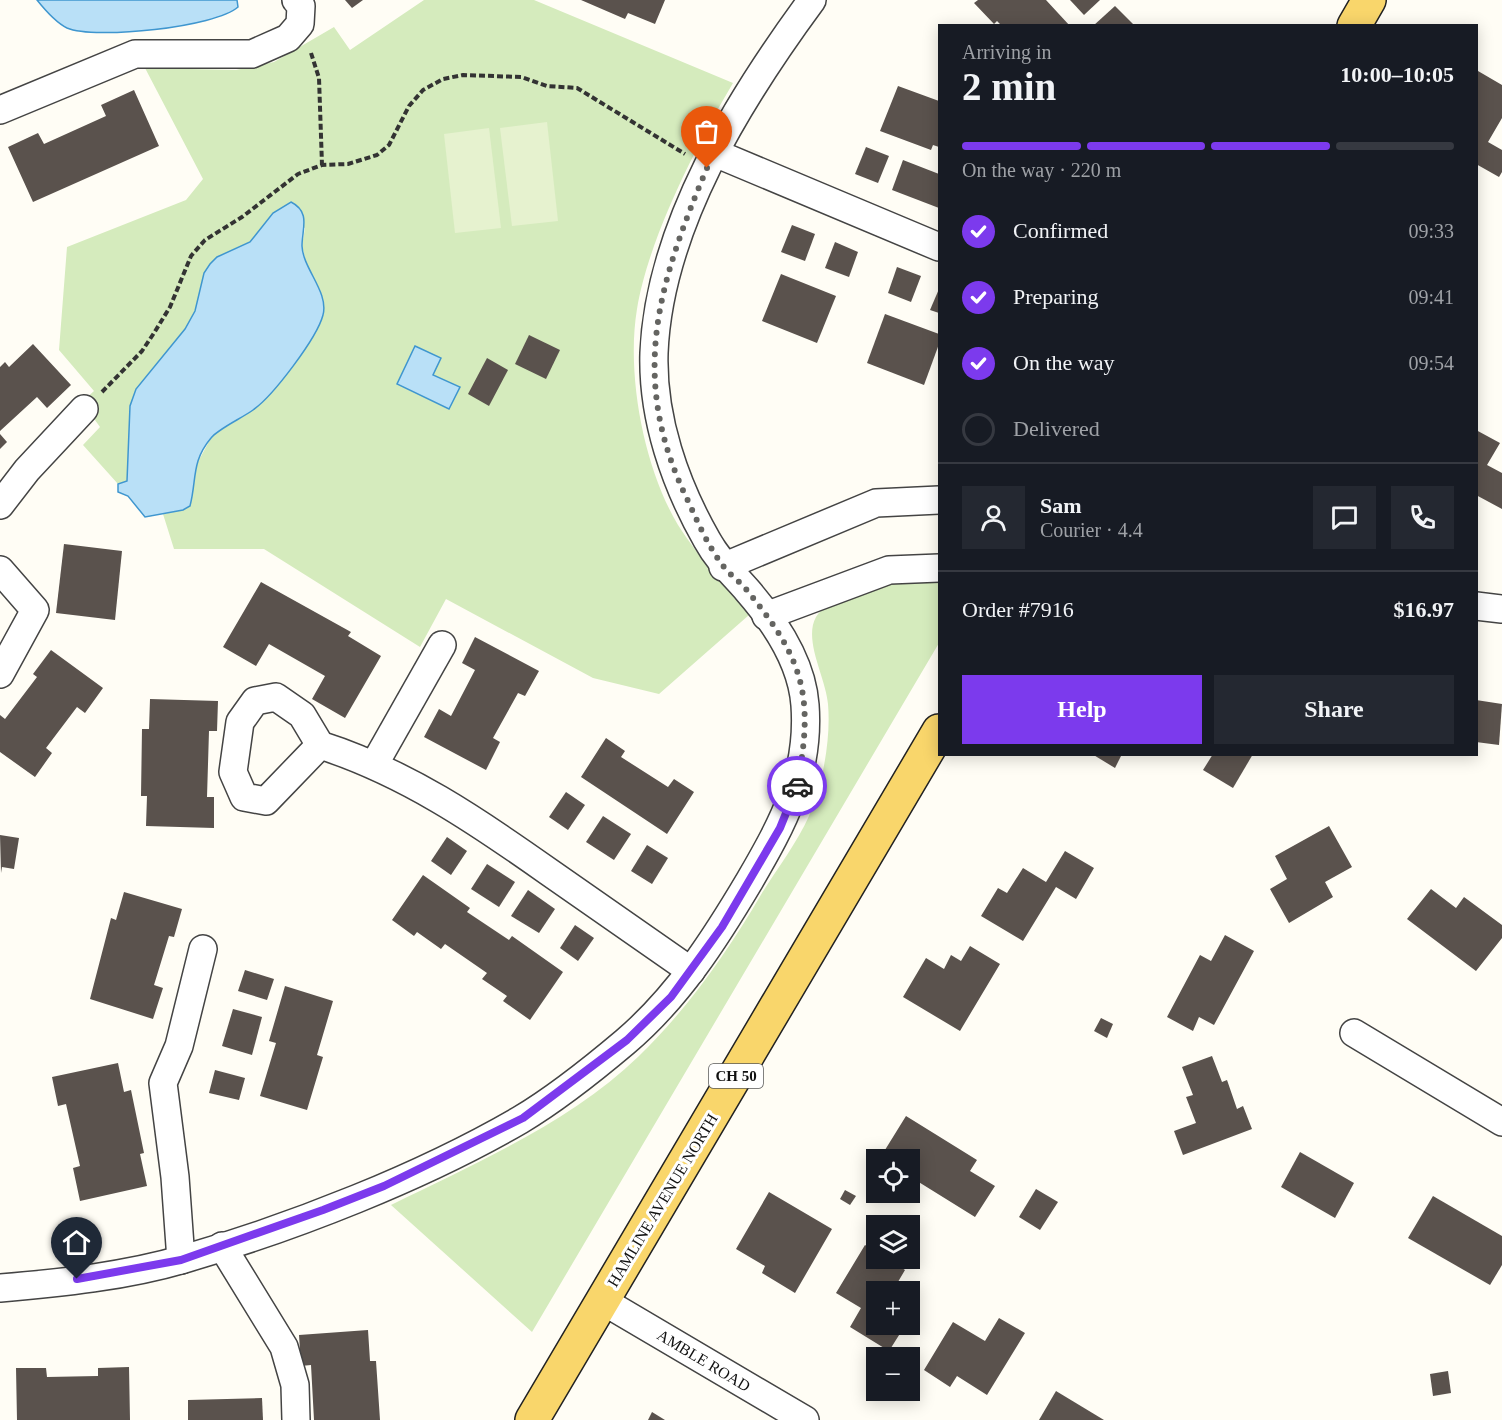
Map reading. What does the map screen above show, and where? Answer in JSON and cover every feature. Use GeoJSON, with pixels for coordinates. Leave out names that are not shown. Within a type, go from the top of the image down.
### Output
{"type":"FeatureCollection","features":[{"type":"Feature","properties":{"kind":"main road"},"geometry":{"type":"LineString","coordinates":[[1355,24],[1369,0]]}},
{"type":"Feature","properties":{"kind":"main road","name":"HAMLINE AVENUE NORTH"},"geometry":{"type":"LineString","coordinates":[[532,1420],[938,733]]}},
{"type":"Feature","properties":{"kind":"street"},"geometry":{"type":"LineString","coordinates":[[0,110],[135,54],[252,54],[288,38],[300,24],[301,6],[296,0]]}},
{"type":"Feature","properties":{"kind":"street"},"geometry":{"type":"LineString","coordinates":[[0,1288],[40,1285],[181,1260],[384,1186],[523,1118],[627,1040],[671,997],[722,927],[780,828],[796,789],[803,754],[805,704],[798,670],[782,637],[748,591],[723,567],[706,539],[682,490],[663,437],[655,386],[654,352],[659,306],[669,262],[711,160],[776,49],[812,0]]}},
{"type":"Feature","properties":{"kind":"street"},"geometry":{"type":"LineString","coordinates":[[711,160],[938,247]]}},
{"type":"Feature","properties":{"kind":"street"},"geometry":{"type":"LineString","coordinates":[[0,505],[27,470],[84,410]]}},
{"type":"Feature","properties":{"kind":"street"},"geometry":{"type":"LineString","coordinates":[[723,567],[876,503],[938,500]]}},
{"type":"Feature","properties":{"kind":"street"},"geometry":{"type":"LineString","coordinates":[[766,616],[889,570],[938,568]]}},
{"type":"Feature","properties":{"kind":"street"},"geometry":{"type":"LineString","coordinates":[[0,570],[35,609],[0,674]]}},
{"type":"Feature","properties":{"kind":"street"},"geometry":{"type":"LineString","coordinates":[[1478,606],[1502,609]]}},
{"type":"Feature","properties":{"kind":"street"},"geometry":{"type":"LineString","coordinates":[[374,765],[442,645]]}},
{"type":"Feature","properties":{"kind":"street"},"geometry":{"type":"LineString","coordinates":[[320,745],[411,781],[505,840],[691,971]]}},
{"type":"Feature","properties":{"kind":"street"},"geometry":{"type":"LineString","coordinates":[[181,1260],[175,1177],[163,1083],[178,1046],[203,949]]}},
{"type":"Feature","properties":{"kind":"street"},"geometry":{"type":"LineString","coordinates":[[1354,1034],[1502,1122]]}},
{"type":"Feature","properties":{"kind":"street"},"geometry":{"type":"LineString","coordinates":[[222,1246],[284,1347],[295,1385],[296,1420]]}},
{"type":"Feature","properties":{"kind":"street","name":"AMBLE ROAD"},"geometry":{"type":"LineString","coordinates":[[603,1301],[805,1420]]}},
{"type":"Feature","properties":{"kind":"path"},"geometry":{"type":"LineString","coordinates":[[288,38],[310,51],[316,65],[319,78],[322,165]]}},
{"type":"Feature","properties":{"kind":"path"},"geometry":{"type":"LineString","coordinates":[[84,410],[142,351],[170,307],[191,256],[205,240],[242,217],[298,174],[322,165],[348,164],[377,155],[389,145],[409,106],[423,90],[442,80],[463,75],[521,77],[547,86],[578,88],[711,160]]}},
{"type":"Feature","properties":{"kind":"green space"},"geometry":{"type":"Polygon","coordinates":[[[424,0],[534,0],[733,83],[690,163],[652,253],[637,309],[634,363],[636,391],[647,449],[666,502],[694,548],[749,615],[659,694],[593,678],[446,599],[420,647],[264,549],[174,549],[163,514],[183,510],[194,486],[193,471],[212,436],[256,408],[272,392],[293,365],[324,314],[323,300],[306,262],[302,246],[305,228],[273,213],[250,242],[217,257],[210,264],[195,311],[185,329],[136,389],[130,406],[127,481],[118,484],[83,445],[100,427],[82,402],[94,391],[59,350],[67,247],[186,200],[203,179],[145,68],[236,70],[274,62],[334,27],[350,50],[424,0]]]}},
{"type":"Feature","properties":{"kind":"green space"},"geometry":{"type":"Polygon","coordinates":[[[547,122],[558,221],[512,226],[500,128],[547,122]]]}},
{"type":"Feature","properties":{"kind":"green space"},"geometry":{"type":"Polygon","coordinates":[[[489,128],[501,228],[455,233],[444,134],[489,128]]]}},
{"type":"Feature","properties":{"kind":"green space"},"geometry":{"type":"Polygon","coordinates":[[[898,581],[938,581],[938,645],[532,1332],[391,1205],[521,1140],[584,1101],[639,1056],[691,999],[735,937],[809,816],[825,761],[829,718],[826,694],[812,637],[813,626],[816,617],[830,604],[898,581]]]}},
{"type":"Feature","properties":{"kind":"water"},"geometry":{"type":"Polygon","coordinates":[[[37,0],[237,0],[238,7],[225,14],[182,26],[102,33],[67,28],[54,19],[37,0]]]}},
{"type":"Feature","properties":{"kind":"water"},"geometry":{"type":"Polygon","coordinates":[[[291,202],[297,206],[303,216],[303,255],[319,289],[324,306],[319,325],[293,366],[262,403],[211,438],[197,463],[190,506],[183,510],[145,517],[128,496],[118,492],[118,484],[127,481],[130,406],[136,389],[185,329],[195,311],[204,273],[210,264],[217,257],[250,242],[273,213],[291,202]]]}},
{"type":"Feature","properties":{"kind":"water"},"geometry":{"type":"Polygon","coordinates":[[[415,346],[441,358],[433,375],[460,387],[449,409],[397,384],[415,346]]]}},
{"type":"Feature","properties":{"kind":"building"},"geometry":{"type":"Polygon","coordinates":[[[345,0],[363,0],[352,8],[345,0]]]}},
{"type":"Feature","properties":{"kind":"building"},"geometry":{"type":"Polygon","coordinates":[[[581,0],[665,0],[655,24],[628,13],[625,19],[581,0]]]}},
{"type":"Feature","properties":{"kind":"building"},"geometry":{"type":"Polygon","coordinates":[[[978,0],[1046,0],[1068,24],[1000,24],[997,21],[994,24],[974,3],[978,0]]]}},
{"type":"Feature","properties":{"kind":"building"},"geometry":{"type":"Polygon","coordinates":[[[1070,0],[1100,0],[1084,15],[1070,0]]]}},
{"type":"Feature","properties":{"kind":"building"},"geometry":{"type":"Polygon","coordinates":[[[1115,6],[1133,24],[1095,24],[1115,6]]]}},
{"type":"Feature","properties":{"kind":"building"},"geometry":{"type":"Polygon","coordinates":[[[1478,71],[1502,85],[1502,118],[1488,142],[1502,150],[1502,172],[1499,177],[1478,165],[1478,71]]]}},
{"type":"Feature","properties":{"kind":"building"},"geometry":{"type":"Polygon","coordinates":[[[898,86],[938,101],[938,147],[933,145],[931,150],[880,131],[898,86]]]}},
{"type":"Feature","properties":{"kind":"building"},"geometry":{"type":"Polygon","coordinates":[[[134,90],[159,146],[33,202],[8,147],[38,133],[44,144],[106,116],[101,105],[134,90]]]}},
{"type":"Feature","properties":{"kind":"building"},"geometry":{"type":"Polygon","coordinates":[[[866,147],[889,156],[878,183],[855,174],[866,147]]]}},
{"type":"Feature","properties":{"kind":"building"},"geometry":{"type":"Polygon","coordinates":[[[903,160],[938,174],[938,208],[892,190],[903,160]]]}},
{"type":"Feature","properties":{"kind":"building"},"geometry":{"type":"Polygon","coordinates":[[[792,225],[815,234],[805,261],[781,252],[792,225]]]}},
{"type":"Feature","properties":{"kind":"building"},"geometry":{"type":"Polygon","coordinates":[[[835,242],[858,252],[849,277],[825,268],[835,242]]]}},
{"type":"Feature","properties":{"kind":"building"},"geometry":{"type":"Polygon","coordinates":[[[897,267],[921,276],[911,302],[888,293],[897,267]]]}},
{"type":"Feature","properties":{"kind":"building"},"geometry":{"type":"Polygon","coordinates":[[[781,274],[836,296],[817,343],[762,321],[781,274]]]}},
{"type":"Feature","properties":{"kind":"building"},"geometry":{"type":"Polygon","coordinates":[[[938,291],[938,313],[930,310],[938,291]]]}},
{"type":"Feature","properties":{"kind":"building"},"geometry":{"type":"Polygon","coordinates":[[[885,314],[938,334],[938,347],[924,385],[867,363],[885,314]]]}},
{"type":"Feature","properties":{"kind":"building"},"geometry":{"type":"Polygon","coordinates":[[[529,335],[560,350],[546,379],[515,364],[529,335]]]}},
{"type":"Feature","properties":{"kind":"building"},"geometry":{"type":"Polygon","coordinates":[[[33,344],[71,385],[47,408],[37,397],[0,431],[0,367],[5,362],[9,367],[33,344]]]}},
{"type":"Feature","properties":{"kind":"building"},"geometry":{"type":"Polygon","coordinates":[[[487,358],[508,370],[489,406],[468,394],[487,358]]]}},
{"type":"Feature","properties":{"kind":"building"},"geometry":{"type":"Polygon","coordinates":[[[1478,431],[1500,443],[1487,465],[1502,473],[1502,509],[1478,496],[1478,431]]]}},
{"type":"Feature","properties":{"kind":"building"},"geometry":{"type":"Polygon","coordinates":[[[0,434],[7,442],[0,449],[0,434]]]}},
{"type":"Feature","properties":{"kind":"building"},"geometry":{"type":"Polygon","coordinates":[[[64,544],[122,551],[115,620],[56,613],[64,544]]]}},
{"type":"Feature","properties":{"kind":"building"},"geometry":{"type":"Polygon","coordinates":[[[261,582],[351,632],[348,636],[381,656],[345,718],[312,699],[325,676],[269,644],[256,666],[223,647],[261,582]]]}},
{"type":"Feature","properties":{"kind":"building"},"geometry":{"type":"Polygon","coordinates":[[[475,637],[539,671],[525,696],[518,693],[493,738],[500,742],[486,770],[424,737],[439,709],[451,716],[475,670],[462,663],[475,637]]]}},
{"type":"Feature","properties":{"kind":"building"},"geometry":{"type":"Polygon","coordinates":[[[51,650],[103,688],[85,713],[77,707],[46,748],[52,753],[35,777],[0,752],[0,715],[5,719],[37,677],[33,674],[51,650]]]}},
{"type":"Feature","properties":{"kind":"building"},"geometry":{"type":"Polygon","coordinates":[[[150,699],[218,701],[217,731],[209,731],[207,797],[214,797],[214,828],[146,826],[147,796],[141,796],[142,729],[149,729],[150,699]]]}},
{"type":"Feature","properties":{"kind":"building"},"geometry":{"type":"Polygon","coordinates":[[[1478,700],[1502,704],[1499,745],[1478,742],[1478,700]]]}},
{"type":"Feature","properties":{"kind":"building"},"geometry":{"type":"Polygon","coordinates":[[[606,738],[625,751],[621,757],[668,787],[674,779],[694,792],[667,834],[581,777],[606,738]]]}},
{"type":"Feature","properties":{"kind":"building"},"geometry":{"type":"Polygon","coordinates":[[[1095,756],[1121,756],[1115,768],[1095,756]]]}},
{"type":"Feature","properties":{"kind":"building"},"geometry":{"type":"Polygon","coordinates":[[[1212,756],[1252,756],[1233,788],[1203,770],[1212,756]]]}},
{"type":"Feature","properties":{"kind":"building"},"geometry":{"type":"Polygon","coordinates":[[[566,792],[585,805],[568,830],[549,817],[566,792]]]}},
{"type":"Feature","properties":{"kind":"building"},"geometry":{"type":"Polygon","coordinates":[[[603,816],[631,834],[614,860],[586,842],[603,816]]]}},
{"type":"Feature","properties":{"kind":"building"},"geometry":{"type":"Polygon","coordinates":[[[1329,826],[1352,867],[1325,882],[1333,897],[1289,923],[1270,889],[1287,879],[1275,856],[1329,826]]]}},
{"type":"Feature","properties":{"kind":"building"},"geometry":{"type":"Polygon","coordinates":[[[0,835],[19,838],[14,869],[2,867],[1,873],[0,835]]]}},
{"type":"Feature","properties":{"kind":"building"},"geometry":{"type":"Polygon","coordinates":[[[447,837],[467,851],[451,875],[431,861],[447,837]]]}},
{"type":"Feature","properties":{"kind":"building"},"geometry":{"type":"Polygon","coordinates":[[[647,845],[668,858],[652,884],[631,871],[647,845]]]}},
{"type":"Feature","properties":{"kind":"building"},"geometry":{"type":"Polygon","coordinates":[[[1065,851],[1094,868],[1076,899],[1056,887],[1023,941],[981,916],[998,888],[1007,893],[1023,868],[1046,882],[1065,851]]]}},
{"type":"Feature","properties":{"kind":"building"},"geometry":{"type":"Polygon","coordinates":[[[487,864],[515,882],[499,907],[471,889],[487,864]]]}},
{"type":"Feature","properties":{"kind":"building"},"geometry":{"type":"Polygon","coordinates":[[[423,875],[470,908],[467,912],[509,940],[512,936],[563,972],[530,1020],[503,1001],[507,996],[482,979],[487,973],[445,944],[441,949],[417,932],[414,936],[392,920],[423,875]]]}},
{"type":"Feature","properties":{"kind":"building"},"geometry":{"type":"Polygon","coordinates":[[[1431,889],[1456,908],[1464,897],[1502,925],[1502,938],[1476,971],[1407,919],[1431,889]]]}},
{"type":"Feature","properties":{"kind":"building"},"geometry":{"type":"Polygon","coordinates":[[[528,890],[555,909],[539,933],[511,916],[528,890]]]}},
{"type":"Feature","properties":{"kind":"building"},"geometry":{"type":"Polygon","coordinates":[[[124,892],[182,909],[174,937],[169,936],[154,985],[163,988],[153,1019],[90,999],[111,918],[116,920],[124,892]]]}},
{"type":"Feature","properties":{"kind":"building"},"geometry":{"type":"Polygon","coordinates":[[[575,925],[594,938],[578,961],[560,948],[575,925]]]}},
{"type":"Feature","properties":{"kind":"building"},"geometry":{"type":"Polygon","coordinates":[[[1225,935],[1254,951],[1214,1025],[1199,1017],[1193,1031],[1167,1017],[1200,955],[1211,961],[1225,935]]]}},
{"type":"Feature","properties":{"kind":"building"},"geometry":{"type":"Polygon","coordinates":[[[970,946],[1000,964],[960,1031],[903,997],[926,958],[944,969],[951,955],[961,961],[970,946]]]}},
{"type":"Feature","properties":{"kind":"building"},"geometry":{"type":"Polygon","coordinates":[[[245,970],[274,979],[267,1000],[238,991],[245,970]]]}},
{"type":"Feature","properties":{"kind":"building"},"geometry":{"type":"Polygon","coordinates":[[[285,986],[333,1001],[317,1055],[323,1057],[307,1110],[260,1096],[276,1043],[269,1041],[285,986]]]}},
{"type":"Feature","properties":{"kind":"building"},"geometry":{"type":"Polygon","coordinates":[[[233,1009],[262,1017],[252,1055],[222,1046],[233,1009]]]}},
{"type":"Feature","properties":{"kind":"building"},"geometry":{"type":"Polygon","coordinates":[[[1101,1018],[1113,1024],[1107,1038],[1094,1031],[1101,1018]]]}},
{"type":"Feature","properties":{"kind":"building"},"geometry":{"type":"Polygon","coordinates":[[[1212,1056],[1222,1082],[1227,1080],[1237,1109],[1243,1106],[1252,1129],[1183,1155],[1174,1131],[1196,1123],[1186,1097],[1193,1095],[1182,1067],[1212,1056]]]}},
{"type":"Feature","properties":{"kind":"building"},"geometry":{"type":"Polygon","coordinates":[[[118,1063],[124,1092],[131,1090],[144,1153],[140,1154],[147,1186],[80,1201],[73,1168],[80,1166],[66,1104],[58,1106],[52,1077],[118,1063]]]}},
{"type":"Feature","properties":{"kind":"building"},"geometry":{"type":"Polygon","coordinates":[[[215,1070],[245,1078],[239,1100],[209,1093],[215,1070]]]}},
{"type":"Feature","properties":{"kind":"building"},"geometry":{"type":"Polygon","coordinates":[[[906,1116],[977,1160],[970,1171],[995,1186],[975,1217],[920,1183],[920,1149],[886,1149],[906,1116]]]}},
{"type":"Feature","properties":{"kind":"building"},"geometry":{"type":"Polygon","coordinates":[[[1300,1152],[1354,1183],[1335,1218],[1281,1187],[1300,1152]]]}},
{"type":"Feature","properties":{"kind":"building"},"geometry":{"type":"Polygon","coordinates":[[[1036,1189],[1058,1202],[1040,1230],[1019,1217],[1036,1189]]]}},
{"type":"Feature","properties":{"kind":"building"},"geometry":{"type":"Polygon","coordinates":[[[845,1190],[856,1196],[850,1205],[840,1199],[845,1190]]]}},
{"type":"Feature","properties":{"kind":"building"},"geometry":{"type":"Polygon","coordinates":[[[769,1192],[832,1229],[795,1293],[762,1273],[765,1266],[736,1249],[769,1192]]]}},
{"type":"Feature","properties":{"kind":"building"},"geometry":{"type":"Polygon","coordinates":[[[1433,1196],[1502,1236],[1502,1265],[1490,1285],[1408,1238],[1433,1196]]]}},
{"type":"Feature","properties":{"kind":"building"},"geometry":{"type":"Polygon","coordinates":[[[865,1245],[866,1269],[905,1270],[898,1281],[866,1281],[866,1335],[899,1335],[892,1347],[882,1347],[850,1327],[861,1308],[836,1293],[865,1245]]]}},
{"type":"Feature","properties":{"kind":"building"},"geometry":{"type":"Polygon","coordinates":[[[999,1318],[1025,1333],[987,1395],[957,1376],[950,1387],[924,1370],[953,1322],[985,1341],[999,1318]]]}},
{"type":"Feature","properties":{"kind":"building"},"geometry":{"type":"Polygon","coordinates":[[[368,1330],[370,1361],[376,1361],[380,1420],[314,1420],[311,1365],[301,1366],[299,1335],[368,1330]]]}},
{"type":"Feature","properties":{"kind":"building"},"geometry":{"type":"Polygon","coordinates":[[[129,1367],[130,1420],[17,1420],[16,1368],[46,1368],[47,1377],[98,1376],[98,1368],[129,1367]]]}},
{"type":"Feature","properties":{"kind":"building"},"geometry":{"type":"Polygon","coordinates":[[[1448,1371],[1451,1393],[1433,1396],[1430,1374],[1448,1371]]]}},
{"type":"Feature","properties":{"kind":"building"},"geometry":{"type":"Polygon","coordinates":[[[1056,1391],[1104,1420],[1039,1420],[1056,1391]]]}},
{"type":"Feature","properties":{"kind":"building"},"geometry":{"type":"Polygon","coordinates":[[[262,1398],[263,1420],[188,1420],[188,1400],[262,1398]]]}},
{"type":"Feature","properties":{"kind":"building"},"geometry":{"type":"Polygon","coordinates":[[[652,1412],[665,1420],[648,1420],[652,1412]]]}},
{"type":"Feature","properties":{"kind":"way so far"},"geometry":{"type":"LineString","coordinates":[[707,168],[669,262],[659,306],[654,352],[655,386],[663,437],[682,490],[706,539],[723,567],[748,591],[782,637],[798,670],[805,704],[803,754],[797,786]]}},
{"type":"Feature","properties":{"kind":"route"},"geometry":{"type":"LineString","coordinates":[[77,1279],[181,1260],[323,1210],[384,1186],[523,1118],[627,1040],[671,997],[709,948],[722,927],[780,828],[797,786]]}}]}
